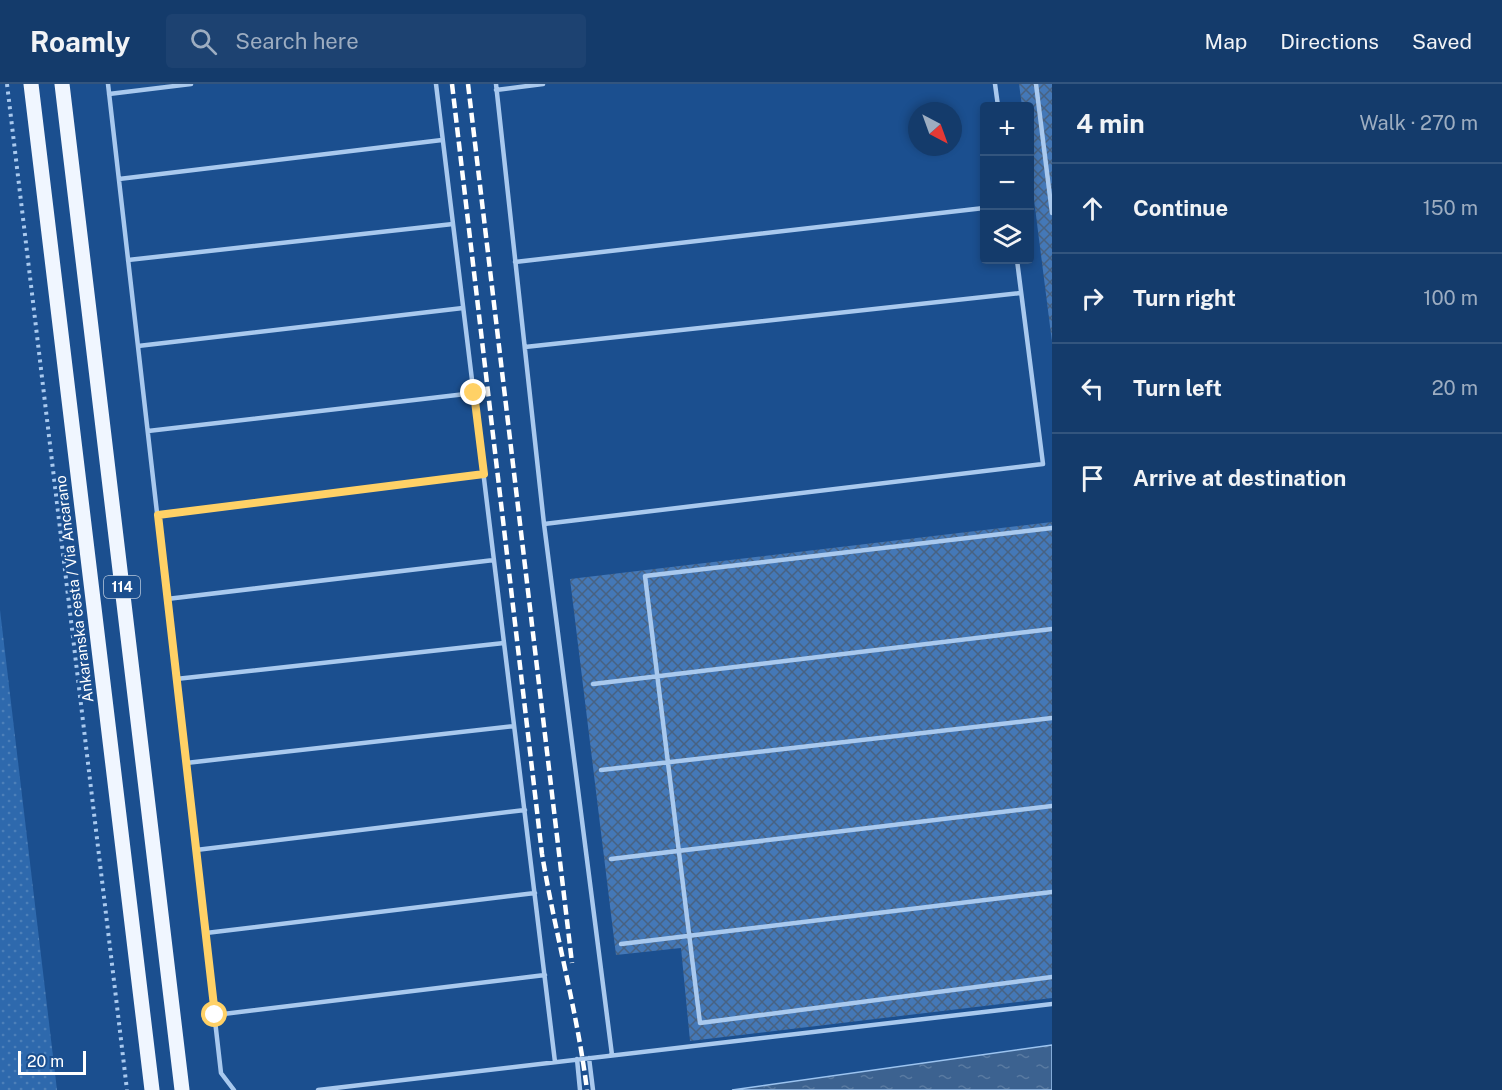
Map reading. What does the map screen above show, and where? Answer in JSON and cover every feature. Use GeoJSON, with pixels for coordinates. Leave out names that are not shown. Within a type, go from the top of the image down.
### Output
{"type":"FeatureCollection","features":[{"type":"Feature","properties":{"kind":"main road","name":"Ankaranska cesta / Via Ancarano"},"geometry":{"type":"LineString","coordinates":[[31,84],[152,1090]]}},
{"type":"Feature","properties":{"kind":"main road","name":"114"},"geometry":{"type":"LineString","coordinates":[[62,84],[182,1090]]}},
{"type":"Feature","properties":{"kind":"lane"},"geometry":{"type":"LineString","coordinates":[[108,84],[221,1073],[234,1090]]}},
{"type":"Feature","properties":{"kind":"lane"},"geometry":{"type":"LineString","coordinates":[[109,94],[191,84]]}},
{"type":"Feature","properties":{"kind":"lane"},"geometry":{"type":"LineString","coordinates":[[436,84],[555,1062]]}},
{"type":"Feature","properties":{"kind":"lane"},"geometry":{"type":"LineString","coordinates":[[543,84],[496,87],[544,524],[612,1055]]}},
{"type":"Feature","properties":{"kind":"lane"},"geometry":{"type":"LineString","coordinates":[[995,84],[997,102]]}},
{"type":"Feature","properties":{"kind":"lane"},"geometry":{"type":"LineString","coordinates":[[1036,84],[1052,213]]}},
{"type":"Feature","properties":{"kind":"lane"},"geometry":{"type":"LineString","coordinates":[[119,178],[442,140]]}},
{"type":"Feature","properties":{"kind":"lane"},"geometry":{"type":"LineString","coordinates":[[515,262],[980,208]]}},
{"type":"Feature","properties":{"kind":"lane"},"geometry":{"type":"LineString","coordinates":[[128,260],[453,224]]}},
{"type":"Feature","properties":{"kind":"lane"},"geometry":{"type":"LineString","coordinates":[[544,524],[1043,464],[1017,264]]}},
{"type":"Feature","properties":{"kind":"lane"},"geometry":{"type":"LineString","coordinates":[[525,347],[1021,293]]}},
{"type":"Feature","properties":{"kind":"lane"},"geometry":{"type":"LineString","coordinates":[[138,346],[463,308]]}},
{"type":"Feature","properties":{"kind":"lane"},"geometry":{"type":"LineString","coordinates":[[148,431],[474,393]]}},
{"type":"Feature","properties":{"kind":"lane"},"geometry":{"type":"LineString","coordinates":[[158,515],[484,474]]}},
{"type":"Feature","properties":{"kind":"lane"},"geometry":{"type":"LineString","coordinates":[[1052,528],[645,576],[700,1023],[1052,977]]}},
{"type":"Feature","properties":{"kind":"lane"},"geometry":{"type":"LineString","coordinates":[[167,599],[494,560]]}},
{"type":"Feature","properties":{"kind":"lane"},"geometry":{"type":"LineString","coordinates":[[593,684],[1052,629]]}},
{"type":"Feature","properties":{"kind":"lane"},"geometry":{"type":"LineString","coordinates":[[176,679],[504,643]]}},
{"type":"Feature","properties":{"kind":"lane"},"geometry":{"type":"LineString","coordinates":[[601,770],[1052,718]]}},
{"type":"Feature","properties":{"kind":"lane"},"geometry":{"type":"LineString","coordinates":[[186,763],[514,726]]}},
{"type":"Feature","properties":{"kind":"lane"},"geometry":{"type":"LineString","coordinates":[[611,859],[1052,806]]}},
{"type":"Feature","properties":{"kind":"lane"},"geometry":{"type":"LineString","coordinates":[[196,850],[525,810]]}},
{"type":"Feature","properties":{"kind":"lane"},"geometry":{"type":"LineString","coordinates":[[621,944],[1052,892]]}},
{"type":"Feature","properties":{"kind":"lane"},"geometry":{"type":"LineString","coordinates":[[206,933],[535,893]]}},
{"type":"Feature","properties":{"kind":"lane"},"geometry":{"type":"LineString","coordinates":[[215,1015],[545,975]]}},
{"type":"Feature","properties":{"kind":"lane"},"geometry":{"type":"LineString","coordinates":[[318,1090],[1052,1004]]}},
{"type":"Feature","properties":{"kind":"lane"},"geometry":{"type":"LineString","coordinates":[[590,1058],[593,1090]]}},
{"type":"Feature","properties":{"kind":"lane"},"geometry":{"type":"LineString","coordinates":[[577,1059],[580,1090]]}},
{"type":"Feature","properties":{"kind":"path"},"geometry":{"type":"LineString","coordinates":[[7,84],[127,1090]]}},
{"type":"Feature","properties":{"kind":"shaded area"},"geometry":{"type":"Polygon","coordinates":[[[0,610],[57,1090],[0,1090],[0,610]]]}},
{"type":"Feature","properties":{"kind":"water"},"geometry":{"type":"Polygon","coordinates":[[[1052,1045],[1052,1090],[732,1090],[1052,1045]]]}},
{"type":"Feature","properties":{"kind":"building"},"geometry":{"type":"Polygon","coordinates":[[[1019,84],[1052,84],[1052,342],[1034,200],[1034,102],[1021,102],[1019,84]]]}},
{"type":"Feature","properties":{"kind":"building"},"geometry":{"type":"Polygon","coordinates":[[[1052,522],[1052,998],[690,1041],[681,948],[616,955],[570,579],[1052,522]]]}},
{"type":"Feature","properties":{"kind":"railway"},"geometry":{"type":"LineString","coordinates":[[452,84],[542,854],[578,1030],[587,1090]]}},
{"type":"Feature","properties":{"kind":"railway"},"geometry":{"type":"LineString","coordinates":[[468,84],[572,963]]}},
{"type":"Feature","properties":{"kind":"route"},"geometry":{"type":"LineString","coordinates":[[215,1015],[158,515],[484,474],[474,393]]}}]}
